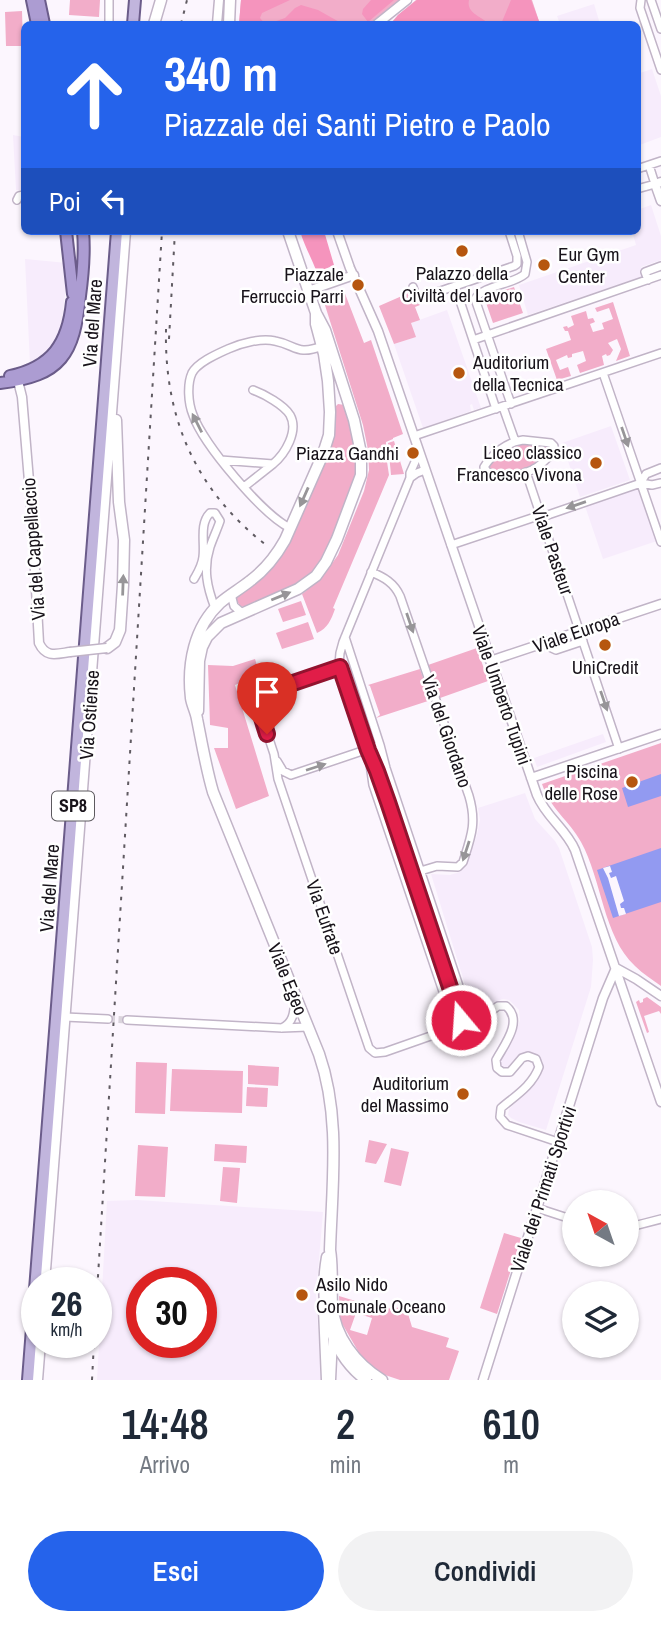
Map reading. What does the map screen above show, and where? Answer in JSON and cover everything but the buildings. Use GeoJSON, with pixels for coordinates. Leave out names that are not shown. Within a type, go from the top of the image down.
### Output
{"type":"FeatureCollection","features":[{"type":"Feature","properties":{"kind":"highway"},"geometry":{"type":"LineString","coordinates":[[32,0],[36,21]]}},
{"type":"Feature","properties":{"kind":"highway"},"geometry":{"type":"LineString","coordinates":[[39,0],[43,21]]}},
{"type":"Feature","properties":{"kind":"highway"},"geometry":{"type":"LineString","coordinates":[[66,235],[73,294]]}},
{"type":"Feature","properties":{"kind":"highway"},"geometry":{"type":"LineString","coordinates":[[13,379],[46,360],[60,345],[68,328],[77,253],[76,235]]}},
{"type":"Feature","properties":{"kind":"highway"},"geometry":{"type":"LineString","coordinates":[[13,379],[46,372],[58,362],[73,338],[78,319],[83,235]]}},
{"type":"Feature","properties":{"kind":"main road"},"geometry":{"type":"LineString","coordinates":[[133,21],[135,0]]}},
{"type":"Feature","properties":{"kind":"main road"},"geometry":{"type":"LineString","coordinates":[[155,21],[160,0]]}},
{"type":"Feature","properties":{"kind":"main road"},"geometry":{"type":"LineString","coordinates":[[229,21],[230,0]]}},
{"type":"Feature","properties":{"kind":"main road","name":"Via del Mare"},"geometry":{"type":"LineString","coordinates":[[28,1380],[117,235]]}},
{"type":"Feature","properties":{"kind":"main road","name":"Via Ostiense"},"geometry":{"type":"LineString","coordinates":[[45,1267],[125,235]]}},
{"type":"Feature","properties":{"kind":"main road","name":"Viale Egeo"},"geometry":{"type":"LineString","coordinates":[[197,716],[199,663],[207,636],[216,626],[305,585],[318,573],[328,558],[353,501],[362,471],[360,440],[349,402],[289,235]]}},
{"type":"Feature","properties":{"kind":"main road","name":"Viale Egeo"},"geometry":{"type":"LineString","coordinates":[[316,313],[330,404],[327,444],[277,553],[264,568],[215,608],[203,625],[194,647],[192,701],[213,792],[325,1073],[334,1121],[330,1250],[333,1270],[332,1300],[338,1338],[361,1365],[382,1380]]}},
{"type":"Feature","properties":{"kind":"main road"},"geometry":{"type":"LineString","coordinates":[[107,648],[116,641],[120,627],[124,554],[113,393]]}},
{"type":"Feature","properties":{"kind":"main road","name":"Viale Egeo"},"geometry":{"type":"LineString","coordinates":[[330,1250],[326,1268],[327,1319],[346,1360],[366,1380]]}},
{"type":"Feature","properties":{"kind":"main road"},"geometry":{"type":"LineString","coordinates":[[37,1380],[39,1358]]}},
{"type":"Feature","properties":{"kind":"street"},"geometry":{"type":"LineString","coordinates":[[109,0],[109,21]]}},
{"type":"Feature","properties":{"kind":"street"},"geometry":{"type":"LineString","coordinates":[[217,21],[219,0]]}},
{"type":"Feature","properties":{"kind":"street"},"geometry":{"type":"LineString","coordinates":[[382,21],[407,0]]}},
{"type":"Feature","properties":{"kind":"street"},"geometry":{"type":"LineString","coordinates":[[641,0],[640,8],[661,70]]}},
{"type":"Feature","properties":{"kind":"street"},"geometry":{"type":"LineString","coordinates":[[651,0],[661,29]]}},
{"type":"Feature","properties":{"kind":"street"},"geometry":{"type":"LineString","coordinates":[[641,168],[661,160]]}},
{"type":"Feature","properties":{"kind":"street"},"geometry":{"type":"LineString","coordinates":[[649,165],[658,183],[661,201]]}},
{"type":"Feature","properties":{"kind":"street"},"geometry":{"type":"LineString","coordinates":[[641,188],[658,183]]}},
{"type":"Feature","properties":{"kind":"street"},"geometry":{"type":"LineString","coordinates":[[339,235],[380,338],[425,470],[410,478]]}},
{"type":"Feature","properties":{"kind":"street"},"geometry":{"type":"LineString","coordinates":[[413,286],[417,299],[517,264],[510,235]]}},
{"type":"Feature","properties":{"kind":"street"},"geometry":{"type":"LineString","coordinates":[[503,407],[487,335],[475,300],[480,292],[525,274],[527,262],[519,235]]}},
{"type":"Feature","properties":{"kind":"street"},"geometry":{"type":"LineString","coordinates":[[648,279],[645,272],[661,266]]}},
{"type":"Feature","properties":{"kind":"street"},"geometry":{"type":"LineString","coordinates":[[309,291],[354,275]]}},
{"type":"Feature","properties":{"kind":"street"},"geometry":{"type":"LineString","coordinates":[[473,340],[661,275]]}},
{"type":"Feature","properties":{"kind":"street"},"geometry":{"type":"LineString","coordinates":[[455,286],[473,340],[515,441]]}},
{"type":"Feature","properties":{"kind":"street"},"geometry":{"type":"LineString","coordinates":[[290,528],[272,517],[244,487],[199,428],[189,401],[191,379],[196,368],[223,351],[246,343],[275,341],[304,350],[322,345]]}},
{"type":"Feature","properties":{"kind":"street"},"geometry":{"type":"LineString","coordinates":[[413,433],[503,407],[661,353]]}},
{"type":"Feature","properties":{"kind":"street"},"geometry":{"type":"LineString","coordinates":[[603,373],[661,542]]}},
{"type":"Feature","properties":{"kind":"street","name":"Via del Cappellaccio"},"geometry":{"type":"LineString","coordinates":[[13,379],[22,397],[40,647],[47,653],[107,648]]}},
{"type":"Feature","properties":{"kind":"street"},"geometry":{"type":"LineString","coordinates":[[244,487],[283,454],[292,429],[292,419],[286,410],[253,390]]}},
{"type":"Feature","properties":{"kind":"street"},"geometry":{"type":"LineString","coordinates":[[330,404],[339,398],[349,402]]}},
{"type":"Feature","properties":{"kind":"street"},"geometry":{"type":"LineString","coordinates":[[515,441],[551,443],[554,451],[526,472],[496,476],[488,474],[484,467],[487,462],[515,441]]}},
{"type":"Feature","properties":{"kind":"street"},"geometry":{"type":"LineString","coordinates":[[419,453],[345,637],[340,653],[340,667],[368,750],[408,831],[447,946],[452,991],[463,1025]]}},
{"type":"Feature","properties":{"kind":"street"},"geometry":{"type":"LineString","coordinates":[[221,460],[273,464]]}},
{"type":"Feature","properties":{"kind":"street"},"geometry":{"type":"LineString","coordinates":[[641,483],[646,474],[661,468]]}},
{"type":"Feature","properties":{"kind":"street","name":"Viale Umberto Tupini"},"geometry":{"type":"LineString","coordinates":[[425,470],[531,778],[542,806],[574,846],[661,1102]]}},
{"type":"Feature","properties":{"kind":"street","name":"Viale Pasteur"},"geometry":{"type":"LineString","coordinates":[[526,472],[619,749]]}},
{"type":"Feature","properties":{"kind":"street"},"geometry":{"type":"LineString","coordinates":[[451,545],[641,483],[661,483]]}},
{"type":"Feature","properties":{"kind":"street"},"geometry":{"type":"LineString","coordinates":[[194,579],[204,558],[205,520],[207,515],[214,512],[220,521],[209,549],[206,577],[215,608]]}},
{"type":"Feature","properties":{"kind":"street","name":"Via del Giordano"},"geometry":{"type":"LineString","coordinates":[[372,572],[388,580],[396,587],[400,596],[473,810],[473,829],[461,865],[456,868],[437,866],[421,871]]}},
{"type":"Feature","properties":{"kind":"street"},"geometry":{"type":"LineString","coordinates":[[231,594],[235,607],[242,613]]}},
{"type":"Feature","properties":{"kind":"street","name":"Viale Europa"},"geometry":{"type":"LineString","coordinates":[[490,661],[661,604]]}},
{"type":"Feature","properties":{"kind":"street"},"geometry":{"type":"LineString","coordinates":[[345,637],[386,768],[395,835]]}},
{"type":"Feature","properties":{"kind":"street"},"geometry":{"type":"LineString","coordinates":[[543,644],[556,650],[583,641]]}},
{"type":"Feature","properties":{"kind":"street","name":"Via Eufrate"},"geometry":{"type":"LineString","coordinates":[[340,667],[255,696],[274,754],[278,779],[367,1043],[373,1053],[378,1054],[463,1025]]}},
{"type":"Feature","properties":{"kind":"street"},"geometry":{"type":"LineString","coordinates":[[531,778],[661,734]]}},
{"type":"Feature","properties":{"kind":"street"},"geometry":{"type":"LineString","coordinates":[[274,754],[281,769],[291,775],[380,745]]}},
{"type":"Feature","properties":{"kind":"street"},"geometry":{"type":"LineString","coordinates":[[368,750],[371,779],[379,805],[395,835],[420,910],[430,953],[452,991]]}},
{"type":"Feature","properties":{"kind":"street"},"geometry":{"type":"LineString","coordinates":[[379,805],[392,801]]}},
{"type":"Feature","properties":{"kind":"street"},"geometry":{"type":"LineString","coordinates":[[395,835],[408,831]]}},
{"type":"Feature","properties":{"kind":"street"},"geometry":{"type":"LineString","coordinates":[[408,875],[421,871]]}},
{"type":"Feature","properties":{"kind":"street"},"geometry":{"type":"LineString","coordinates":[[420,910],[433,906]]}},
{"type":"Feature","properties":{"kind":"street"},"geometry":{"type":"LineString","coordinates":[[420,910],[439,950],[463,1025]]}},
{"type":"Feature","properties":{"kind":"street"},"geometry":{"type":"LineString","coordinates":[[430,953],[447,946]]}},
{"type":"Feature","properties":{"kind":"street"},"geometry":{"type":"LineString","coordinates":[[616,968],[661,996]]}},
{"type":"Feature","properties":{"kind":"street","name":"Viale dei Primati Sportivi"},"geometry":{"type":"LineString","coordinates":[[482,1380],[603,998],[616,968]]}},
{"type":"Feature","properties":{"kind":"street"},"geometry":{"type":"LineString","coordinates":[[282,1028],[292,1020],[295,996]]}},
{"type":"Feature","properties":{"kind":"street"},"geometry":{"type":"LineString","coordinates":[[463,1025],[487,1016],[498,1006],[504,1005],[511,1010],[514,1016],[513,1026],[496,1060],[497,1068],[502,1072],[510,1072],[522,1058],[528,1056],[536,1059],[539,1067],[527,1086],[501,1108],[500,1118],[507,1125],[558,1142]]}},
{"type":"Feature","properties":{"kind":"street"},"geometry":{"type":"LineString","coordinates":[[65,1017],[108,1019]]}},
{"type":"Feature","properties":{"kind":"street"},"geometry":{"type":"LineString","coordinates":[[127,1020],[308,1027]]}},
{"type":"Feature","properties":{"kind":"street"},"geometry":{"type":"LineString","coordinates":[[537,1208],[562,1216]]}},
{"type":"Feature","properties":{"kind":"street"},"geometry":{"type":"LineString","coordinates":[[639,1226],[661,1219]]}},
{"type":"Feature","properties":{"kind":"street"},"geometry":{"type":"LineString","coordinates":[[325,1292],[323,1311],[326,1380]]}},
{"type":"Feature","properties":{"kind":"street"},"geometry":{"type":"LineString","coordinates":[[324,1350],[328,1340],[338,1338],[331,1380]]}},
{"type":"Feature","properties":{"kind":"shaded area"},"geometry":{"type":"Polygon","coordinates":[[[70,0],[100,0],[99,17],[69,15],[70,0]]]}},
{"type":"Feature","properties":{"kind":"shaded area"},"geometry":{"type":"Polygon","coordinates":[[[241,0],[399,0],[373,21],[239,21],[241,0]]]}},
{"type":"Feature","properties":{"kind":"shaded area"},"geometry":{"type":"Polygon","coordinates":[[[241,0],[290,0],[262,13],[260,18],[262,21],[239,21],[241,0]]]}},
{"type":"Feature","properties":{"kind":"shaded area"},"geometry":{"type":"Polygon","coordinates":[[[371,0],[394,0],[369,21],[362,14],[371,0]]]}},
{"type":"Feature","properties":{"kind":"shaded area"},"geometry":{"type":"Polygon","coordinates":[[[416,0],[532,0],[539,21],[393,21],[416,0]]]}},
{"type":"Feature","properties":{"kind":"shaded area"},"geometry":{"type":"Polygon","coordinates":[[[417,0],[469,0],[472,11],[485,21],[393,21],[417,0]]]}},
{"type":"Feature","properties":{"kind":"shaded area"},"geometry":{"type":"Polygon","coordinates":[[[511,0],[531,0],[539,21],[502,21],[511,0]]]}},
{"type":"Feature","properties":{"kind":"shaded area"},"geometry":{"type":"Polygon","coordinates":[[[594,4],[599,21],[559,21],[557,16],[594,4]]]}},
{"type":"Feature","properties":{"kind":"shaded area"},"geometry":{"type":"Polygon","coordinates":[[[301,5],[318,10],[338,21],[276,21],[285,18],[301,5]]]}},
{"type":"Feature","properties":{"kind":"shaded area"},"geometry":{"type":"Polygon","coordinates":[[[22,11],[21,46],[6,46],[5,12],[22,11]]]}},
{"type":"Feature","properties":{"kind":"shaded area"},"geometry":{"type":"Polygon","coordinates":[[[652,69],[661,96],[661,137],[641,144],[641,73],[652,69]]]}},
{"type":"Feature","properties":{"kind":"shaded area"},"geometry":{"type":"Polygon","coordinates":[[[13,135],[21,136],[21,190],[16,190],[13,135]]]}},
{"type":"Feature","properties":{"kind":"shaded area"},"geometry":{"type":"Polygon","coordinates":[[[651,205],[661,236],[661,260],[641,267],[644,276],[528,315],[519,285],[636,245],[633,235],[641,235],[641,209],[651,205]]]}},
{"type":"Feature","properties":{"kind":"shaded area"},"geometry":{"type":"Polygon","coordinates":[[[301,235],[325,235],[334,265],[321,271],[316,270],[301,235]]]}},
{"type":"Feature","properties":{"kind":"shaded area"},"geometry":{"type":"Polygon","coordinates":[[[25,259],[67,263],[61,329],[47,353],[30,364],[25,259]]]}},
{"type":"Feature","properties":{"kind":"shaded area"},"geometry":{"type":"Polygon","coordinates":[[[514,287],[523,313],[493,323],[484,297],[514,287]]]}},
{"type":"Feature","properties":{"kind":"shaded area"},"geometry":{"type":"Polygon","coordinates":[[[344,291],[364,343],[371,340],[403,434],[386,442],[389,475],[333,608],[332,617],[317,633],[302,594],[321,579],[338,555],[364,491],[369,470],[363,425],[323,299],[344,291]]]}},
{"type":"Feature","properties":{"kind":"shaded area"},"geometry":{"type":"Polygon","coordinates":[[[411,292],[415,304],[420,305],[415,307],[420,320],[411,323],[416,337],[394,344],[379,306],[411,292]]]}},
{"type":"Feature","properties":{"kind":"shaded area"},"geometry":{"type":"Polygon","coordinates":[[[613,302],[630,356],[616,361],[621,349],[617,339],[608,343],[613,350],[610,355],[602,356],[604,365],[580,373],[577,365],[586,361],[583,351],[568,358],[567,355],[556,360],[560,370],[568,367],[571,376],[557,380],[546,349],[571,340],[568,331],[563,327],[574,325],[571,316],[586,311],[588,319],[593,318],[595,322],[590,324],[593,332],[604,329],[602,323],[613,319],[609,308],[597,312],[595,308],[613,302]]]}},
{"type":"Feature","properties":{"kind":"shaded area"},"geometry":{"type":"Polygon","coordinates":[[[447,310],[481,408],[474,410],[472,404],[471,411],[423,428],[394,344],[415,337],[411,323],[447,310]]]}},
{"type":"Feature","properties":{"kind":"shaded area"},"geometry":{"type":"Polygon","coordinates":[[[338,404],[345,405],[355,445],[357,469],[351,493],[330,542],[315,569],[301,582],[244,607],[240,606],[237,597],[264,575],[285,550],[329,453],[333,441],[335,407],[338,404]]]}},
{"type":"Feature","properties":{"kind":"shaded area","name":"Liceo classico Francesco Vivona"},"geometry":{"type":"Polygon","coordinates":[[[611,426],[630,480],[580,497],[562,443],[611,426]]]}},
{"type":"Feature","properties":{"kind":"shaded area"},"geometry":{"type":"Polygon","coordinates":[[[394,441],[404,474],[391,475],[388,443],[394,441]]]}},
{"type":"Feature","properties":{"kind":"shaded area"},"geometry":{"type":"Polygon","coordinates":[[[524,443],[550,447],[549,451],[526,470],[498,473],[488,469],[503,452],[524,443]]]}},
{"type":"Feature","properties":{"kind":"shaded area"},"geometry":{"type":"Polygon","coordinates":[[[638,487],[657,541],[603,559],[585,506],[638,487]]]}},
{"type":"Feature","properties":{"kind":"shaded area"},"geometry":{"type":"Polygon","coordinates":[[[301,601],[306,615],[283,622],[278,609],[301,601]]]}},
{"type":"Feature","properties":{"kind":"shaded area"},"geometry":{"type":"Polygon","coordinates":[[[308,622],[314,639],[282,649],[276,633],[308,622]]]}},
{"type":"Feature","properties":{"kind":"shaded area"},"geometry":{"type":"Polygon","coordinates":[[[477,648],[488,681],[440,698],[428,665],[477,648]]]}},
{"type":"Feature","properties":{"kind":"shaded area"},"geometry":{"type":"Polygon","coordinates":[[[255,659],[260,675],[235,685],[269,796],[236,809],[214,748],[228,748],[228,728],[210,725],[208,665],[233,666],[255,659]]]}},
{"type":"Feature","properties":{"kind":"shaded area"},"geometry":{"type":"Polygon","coordinates":[[[420,669],[431,700],[376,718],[380,715],[368,685],[420,669]]]}},
{"type":"Feature","properties":{"kind":"shaded area"},"geometry":{"type":"Polygon","coordinates":[[[603,734],[606,742],[537,767],[534,758],[603,734]]]}},
{"type":"Feature","properties":{"kind":"shaded area"},"geometry":{"type":"Polygon","coordinates":[[[661,743],[661,986],[638,969],[624,954],[609,924],[594,873],[581,842],[550,801],[542,784],[661,743]]]}},
{"type":"Feature","properties":{"kind":"shaded area"},"geometry":{"type":"Polygon","coordinates":[[[525,793],[535,819],[559,848],[592,947],[593,960],[591,987],[546,1130],[519,1122],[508,1115],[509,1109],[542,1073],[543,1062],[535,1054],[529,1053],[523,1054],[508,1069],[501,1067],[500,1061],[512,1042],[520,1020],[519,1010],[509,1000],[503,999],[474,1014],[431,874],[450,875],[460,872],[466,866],[477,835],[480,820],[478,808],[525,793]]]}},
{"type":"Feature","properties":{"kind":"shaded area"},"geometry":{"type":"Polygon","coordinates":[[[647,997],[661,1007],[661,1014],[659,1011],[644,1016],[649,1032],[647,1033],[636,1002],[643,1002],[647,997]]]}},
{"type":"Feature","properties":{"kind":"shaded area"},"geometry":{"type":"Polygon","coordinates":[[[136,1062],[167,1063],[165,1114],[135,1113],[136,1062]]]}},
{"type":"Feature","properties":{"kind":"shaded area"},"geometry":{"type":"Polygon","coordinates":[[[248,1065],[279,1067],[278,1086],[248,1084],[248,1065]]]}},
{"type":"Feature","properties":{"kind":"shaded area"},"geometry":{"type":"Polygon","coordinates":[[[172,1069],[243,1071],[242,1113],[170,1111],[172,1069]]]}},
{"type":"Feature","properties":{"kind":"shaded area"},"geometry":{"type":"Polygon","coordinates":[[[247,1087],[268,1088],[267,1107],[246,1106],[247,1087]]]}},
{"type":"Feature","properties":{"kind":"shaded area"},"geometry":{"type":"Polygon","coordinates":[[[369,1140],[387,1144],[376,1164],[365,1162],[369,1140]]]}},
{"type":"Feature","properties":{"kind":"shaded area"},"geometry":{"type":"Polygon","coordinates":[[[215,1144],[247,1146],[246,1163],[214,1161],[215,1144]]]}},
{"type":"Feature","properties":{"kind":"shaded area"},"geometry":{"type":"Polygon","coordinates":[[[138,1145],[168,1147],[165,1197],[135,1196],[138,1145]]]}},
{"type":"Feature","properties":{"kind":"shaded area"},"geometry":{"type":"Polygon","coordinates":[[[391,1148],[409,1152],[401,1186],[384,1182],[391,1148]]]}},
{"type":"Feature","properties":{"kind":"shaded area"},"geometry":{"type":"Polygon","coordinates":[[[223,1167],[240,1168],[237,1203],[220,1201],[223,1167]]]}},
{"type":"Feature","properties":{"kind":"shaded area"},"geometry":{"type":"Polygon","coordinates":[[[137,1200],[323,1212],[316,1295],[321,1380],[97,1380],[98,1358],[112,1358],[112,1267],[103,1267],[107,1201],[137,1200]]]}},
{"type":"Feature","properties":{"kind":"shaded area"},"geometry":{"type":"Polygon","coordinates":[[[504,1233],[521,1238],[497,1314],[480,1308],[504,1233]]]}},
{"type":"Feature","properties":{"kind":"shaded area"},"geometry":{"type":"Polygon","coordinates":[[[339,1296],[382,1309],[406,1307],[412,1327],[449,1338],[446,1347],[459,1351],[449,1380],[400,1380],[372,1368],[362,1358],[340,1320],[339,1296]],[[356,1313],[350,1330],[367,1335],[372,1318],[356,1313]]]}},
{"type":"Feature","properties":{"kind":"water"},"geometry":{"type":"Polygon","coordinates":[[[661,774],[661,796],[628,807],[622,788],[661,774]]]}},
{"type":"Feature","properties":{"kind":"water"},"geometry":{"type":"Polygon","coordinates":[[[661,848],[661,902],[613,918],[597,870],[661,848]]]}},
{"type":"Feature","properties":{"kind":"pier"},"geometry":{"type":"Polygon","coordinates":[[[610,866],[611,878],[616,876],[624,901],[620,904],[626,914],[619,916],[603,868],[610,866]]]}},
{"type":"Feature","properties":{"kind":"tunnel"},"geometry":{"type":"LineString","coordinates":[[108,1019],[127,1020]]}},
{"type":"Feature","properties":{"kind":"railway"},"geometry":{"type":"LineString","coordinates":[[182,21],[187,0]]}},
{"type":"Feature","properties":{"kind":"railway"},"geometry":{"type":"LineString","coordinates":[[99,1267],[162,235]]}},
{"type":"Feature","properties":{"kind":"railway"},"geometry":{"type":"LineString","coordinates":[[169,339],[175,235]]}},
{"type":"Feature","properties":{"kind":"railway"},"geometry":{"type":"LineString","coordinates":[[166,329],[171,392],[178,422],[189,449],[220,500],[241,524],[266,545]]}},
{"type":"Feature","properties":{"kind":"railway"},"geometry":{"type":"LineString","coordinates":[[92,1380],[93,1358]]}},
{"type":"Feature","properties":{"kind":"place","name":"Palazzo della Civiltà del Lavoro"},"geometry":{"type":"Point","coordinates":[462,251]}},
{"type":"Feature","properties":{"kind":"place","name":"Eur Gym Center"},"geometry":{"type":"Point","coordinates":[544,265]}},
{"type":"Feature","properties":{"kind":"place","name":"Piazzale Ferruccio Parri"},"geometry":{"type":"Point","coordinates":[358,285]}},
{"type":"Feature","properties":{"kind":"place","name":"Auditorium della Tecnica"},"geometry":{"type":"Point","coordinates":[459,373]}},
{"type":"Feature","properties":{"kind":"place","name":"Piazza Gandhi"},"geometry":{"type":"Point","coordinates":[413,453]}},
{"type":"Feature","properties":{"kind":"place","name":"Liceo classico Francesco Vivona"},"geometry":{"type":"Point","coordinates":[596,463]}},
{"type":"Feature","properties":{"kind":"place","name":"UniCredit"},"geometry":{"type":"Point","coordinates":[605,645]}},
{"type":"Feature","properties":{"kind":"place","name":"Piscina delle Rose"},"geometry":{"type":"Point","coordinates":[632,782]}},
{"type":"Feature","properties":{"kind":"place","name":"Auditorium del Massimo"},"geometry":{"type":"Point","coordinates":[463,1094]}},
{"type":"Feature","properties":{"kind":"place","name":"Asilo Nido Comunale Oceano"},"geometry":{"type":"Point","coordinates":[302,1295]}},
{"type":"Feature","properties":{"kind":"route"},"geometry":{"type":"LineString","coordinates":[[267,734],[255,696],[340,667],[461,1020]]}}]}
